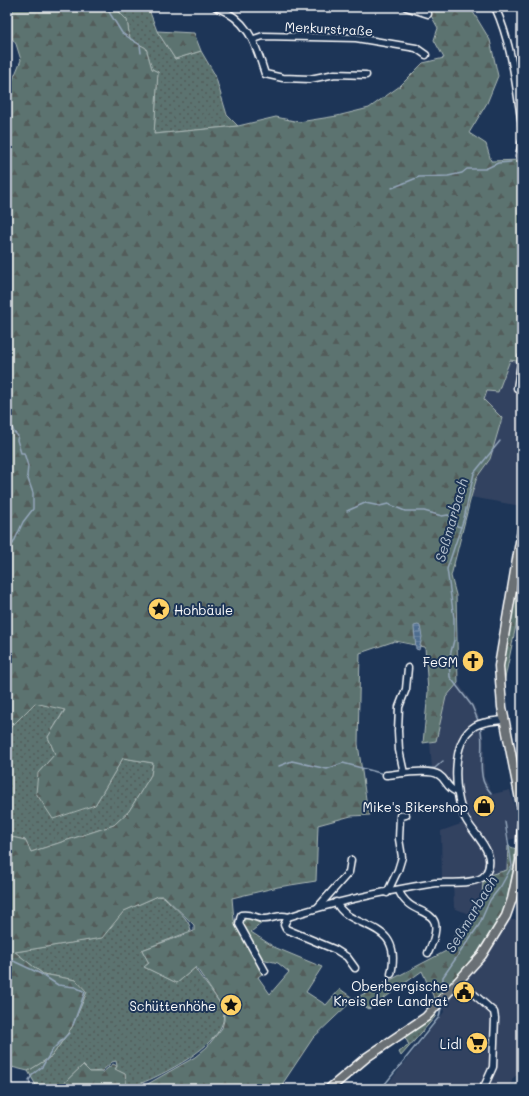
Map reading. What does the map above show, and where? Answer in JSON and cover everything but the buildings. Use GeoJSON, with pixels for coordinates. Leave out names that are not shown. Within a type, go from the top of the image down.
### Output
{"type":"FeatureCollection","features":[{"type":"Feature","properties":{"kind":"main road"},"geometry":{"type":"LineString","coordinates":[[522,530],[499,666],[500,692],[504,720],[522,810]]}},
{"type":"Feature","properties":{"kind":"main road"},"geometry":{"type":"LineString","coordinates":[[329,1089],[368,1057],[413,1027],[436,1007],[482,955],[506,916],[512,899],[521,854],[522,824]]}},
{"type":"Feature","properties":{"kind":"street"},"geometry":{"type":"LineString","coordinates":[[216,7],[235,17],[254,39],[265,74],[310,79],[335,74],[366,75]]}},
{"type":"Feature","properties":{"kind":"street"},"geometry":{"type":"LineString","coordinates":[[406,7],[428,14]]}},
{"type":"Feature","properties":{"kind":"street"},"geometry":{"type":"LineString","coordinates":[[495,7],[513,64],[522,125]]}},
{"type":"Feature","properties":{"kind":"street","name":"Merkurstraße"},"geometry":{"type":"LineString","coordinates":[[254,39],[263,36],[356,38],[416,48],[426,55]]}},
{"type":"Feature","properties":{"kind":"street"},"geometry":{"type":"LineString","coordinates":[[519,156],[522,142]]}},
{"type":"Feature","properties":{"kind":"street"},"geometry":{"type":"LineString","coordinates":[[517,388],[522,357]]}},
{"type":"Feature","properties":{"kind":"street"},"geometry":{"type":"LineString","coordinates":[[404,773],[399,750],[398,731],[400,707],[406,689],[408,668]]}},
{"type":"Feature","properties":{"kind":"street"},"geometry":{"type":"LineString","coordinates":[[265,971],[238,924],[241,915],[246,914],[262,919],[284,915],[288,917],[336,902],[436,883],[477,881],[484,876],[488,867],[486,847],[469,827],[463,815],[457,792],[457,764],[460,745],[464,735],[474,726],[504,720]]}},
{"type":"Feature","properties":{"kind":"street"},"geometry":{"type":"LineString","coordinates":[[386,775],[432,772],[440,775],[450,789],[457,792]]}},
{"type":"Feature","properties":{"kind":"street"},"geometry":{"type":"LineString","coordinates":[[388,893],[402,857],[399,839],[400,816],[406,815]]}},
{"type":"Feature","properties":{"kind":"street"},"geometry":{"type":"LineString","coordinates":[[318,907],[349,872],[350,860]]}},
{"type":"Feature","properties":{"kind":"street"},"geometry":{"type":"LineString","coordinates":[[399,891],[403,899],[429,914],[436,925],[434,939],[428,954]]}},
{"type":"Feature","properties":{"kind":"street"},"geometry":{"type":"LineString","coordinates":[[336,902],[342,912],[379,931],[386,938],[393,954],[391,974]]}},
{"type":"Feature","properties":{"kind":"street"},"geometry":{"type":"LineString","coordinates":[[288,917],[284,925],[288,931],[336,950],[347,957],[354,968]]}},
{"type":"Feature","properties":{"kind":"street"},"geometry":{"type":"LineString","coordinates":[[459,981],[494,1012],[493,1067],[483,1089]]}},
{"type":"Feature","properties":{"kind":"shaded area"},"geometry":{"type":"Polygon","coordinates":[[[510,360],[522,362],[521,506],[471,497],[477,477],[490,459],[502,418],[484,400],[487,391],[498,392],[510,360]]]}},
{"type":"Feature","properties":{"kind":"shaded area"},"geometry":{"type":"Polygon","coordinates":[[[414,626],[420,626],[422,637],[419,650],[416,649],[414,628],[414,626]]]}},
{"type":"Feature","properties":{"kind":"shaded area"},"geometry":{"type":"Polygon","coordinates":[[[458,683],[474,706],[481,722],[484,741],[484,777],[493,794],[510,790],[518,818],[517,838],[508,840],[507,870],[489,875],[484,881],[482,895],[477,910],[471,915],[454,908],[453,879],[442,880],[441,831],[469,821],[461,795],[440,771],[432,769],[430,743],[436,741],[446,697],[458,683]]]}},
{"type":"Feature","properties":{"kind":"shaded area"},"geometry":{"type":"Polygon","coordinates":[[[507,920],[522,920],[522,1068],[521,1072],[513,1078],[509,1089],[384,1089],[444,1012],[444,1004],[489,952],[507,920]]]}},
{"type":"Feature","properties":{"kind":"green space"},"geometry":{"type":"Polygon","coordinates":[[[12,7],[114,7],[127,20],[130,39],[146,48],[152,69],[158,72],[154,134],[238,126],[276,117],[299,122],[337,116],[369,108],[400,86],[423,63],[444,58],[434,40],[438,28],[429,12],[429,7],[470,7],[490,40],[498,76],[487,103],[469,133],[486,144],[491,161],[522,160],[522,362],[510,360],[498,392],[487,391],[484,400],[502,418],[490,459],[477,477],[451,576],[456,595],[458,683],[446,697],[436,741],[423,743],[428,692],[425,647],[395,641],[360,653],[358,744],[367,806],[370,815],[351,816],[318,825],[316,881],[278,887],[232,898],[234,920],[263,973],[258,977],[270,994],[289,972],[278,963],[262,959],[239,921],[248,917],[263,922],[251,932],[274,947],[322,967],[306,992],[326,1005],[340,989],[354,999],[313,1038],[283,1083],[285,1089],[139,1089],[195,1057],[207,1047],[222,1028],[224,1020],[224,1009],[196,967],[177,983],[144,967],[149,963],[142,950],[194,931],[194,925],[164,896],[158,896],[124,911],[102,938],[15,952],[43,974],[76,980],[87,992],[72,1027],[52,1056],[28,1071],[7,1066],[7,836],[25,840],[31,852],[114,825],[129,811],[151,775],[153,763],[123,758],[95,805],[53,819],[36,793],[38,773],[55,754],[48,737],[65,710],[35,703],[7,731],[7,94],[21,60],[16,44],[12,38],[12,7]]]}},
{"type":"Feature","properties":{"kind":"green space"},"geometry":{"type":"Polygon","coordinates":[[[114,7],[148,7],[157,31],[175,59],[201,51],[215,75],[227,115],[238,126],[154,134],[158,72],[152,69],[146,48],[130,39],[127,20],[114,7]]]}},
{"type":"Feature","properties":{"kind":"green space"},"geometry":{"type":"Polygon","coordinates":[[[157,31],[194,33],[201,51],[175,59],[157,31]]]}},
{"type":"Feature","properties":{"kind":"green space"},"geometry":{"type":"Polygon","coordinates":[[[522,553],[522,597],[504,683],[503,660],[522,553]]]}},
{"type":"Feature","properties":{"kind":"green space"},"geometry":{"type":"Polygon","coordinates":[[[35,703],[65,709],[48,737],[55,754],[38,773],[95,805],[123,758],[153,763],[151,775],[129,811],[114,825],[31,852],[25,840],[7,836],[7,731],[35,703]]]}},
{"type":"Feature","properties":{"kind":"green space"},"geometry":{"type":"Polygon","coordinates":[[[508,846],[516,849],[506,904],[501,919],[480,951],[435,1000],[422,971],[369,1009],[354,999],[446,951],[459,928],[477,910],[482,895],[483,881],[489,875],[507,870],[508,846]]]}},
{"type":"Feature","properties":{"kind":"green space"},"geometry":{"type":"Polygon","coordinates":[[[158,896],[164,897],[184,917],[190,926],[191,931],[142,950],[149,963],[144,967],[177,983],[195,968],[215,995],[223,1012],[222,1024],[215,1036],[187,1059],[153,1078],[127,1088],[125,1074],[115,1070],[117,1066],[116,1061],[112,1062],[102,1071],[90,1072],[83,1065],[58,1089],[38,1089],[28,1071],[52,1056],[72,1027],[76,980],[43,974],[15,952],[101,938],[124,911],[158,896]]]}},
{"type":"Feature","properties":{"kind":"green space"},"geometry":{"type":"Polygon","coordinates":[[[437,1011],[435,1017],[401,1056],[399,1052],[409,1045],[405,1037],[428,1021],[437,1011]]]}},
{"type":"Feature","properties":{"kind":"green space"},"geometry":{"type":"Polygon","coordinates":[[[113,1064],[117,1066],[115,1069],[125,1074],[127,1089],[58,1089],[83,1065],[90,1072],[103,1072],[113,1064]]]}},
{"type":"Feature","properties":{"kind":"waterway"},"geometry":{"type":"LineString","coordinates":[[106,7],[122,33],[140,45],[141,53]]}},
{"type":"Feature","properties":{"kind":"waterway"},"geometry":{"type":"LineString","coordinates":[[392,188],[419,177],[448,176],[462,173],[467,169],[485,169],[498,163],[511,162]]}},
{"type":"Feature","properties":{"kind":"waterway"},"geometry":{"type":"LineString","coordinates":[[7,420],[9,420],[14,432],[18,436],[17,440],[21,453],[24,453],[28,466],[27,476],[33,493],[33,509],[23,522],[13,544]]}},
{"type":"Feature","properties":{"kind":"waterway","name":"Seßmarbach"},"geometry":{"type":"LineString","coordinates":[[479,723],[472,706],[450,677],[449,660],[454,640],[454,618],[447,569],[464,518],[474,473],[500,441]]}},
{"type":"Feature","properties":{"kind":"waterway"},"geometry":{"type":"LineString","coordinates":[[347,511],[365,503],[380,506],[388,504],[405,511],[424,511],[442,516],[448,515],[453,517],[457,526],[461,527]]}},
{"type":"Feature","properties":{"kind":"waterway"},"geometry":{"type":"LineString","coordinates":[[7,557],[11,550]]}},
{"type":"Feature","properties":{"kind":"waterway","name":"Seßmarbach"},"geometry":{"type":"LineString","coordinates":[[480,726],[482,740],[481,760],[483,780],[484,784],[491,793]]}},
{"type":"Feature","properties":{"kind":"waterway"},"geometry":{"type":"LineString","coordinates":[[279,766],[292,761],[327,769],[343,763],[384,774]]}},
{"type":"Feature","properties":{"kind":"waterway"},"geometry":{"type":"LineString","coordinates":[[410,769],[435,768],[443,761]]}},
{"type":"Feature","properties":{"kind":"waterway","name":"Seßmarbach"},"geometry":{"type":"LineString","coordinates":[[442,994],[443,977],[479,925],[490,900],[501,886],[512,866],[505,822]]}},
{"type":"Feature","properties":{"kind":"waterway"},"geometry":{"type":"LineString","coordinates":[[7,958],[41,974],[58,985],[75,987],[85,992],[73,1025]]}},
{"type":"Feature","properties":{"kind":"waterway","name":"Seßmarbach"},"geometry":{"type":"LineString","coordinates":[[381,1089],[439,1017],[442,1004]]}},
{"type":"Feature","properties":{"kind":"waterway"},"geometry":{"type":"LineString","coordinates":[[30,1084],[29,1080],[33,1074],[42,1067],[53,1049],[69,1033]]}},
{"type":"Feature","properties":{"kind":"place","name":"Hohbäule"},"geometry":{"type":"Point","coordinates":[159,609]}},
{"type":"Feature","properties":{"kind":"place","name":"FeGM"},"geometry":{"type":"Point","coordinates":[473,661]}},
{"type":"Feature","properties":{"kind":"place","name":"Mike's Bikershop"},"geometry":{"type":"Point","coordinates":[484,806]}},
{"type":"Feature","properties":{"kind":"place","name":"Oberbergische Kreis der Landrat"},"geometry":{"type":"Point","coordinates":[464,992]}},
{"type":"Feature","properties":{"kind":"place","name":"Schüttenhöhe"},"geometry":{"type":"Point","coordinates":[231,1005]}},
{"type":"Feature","properties":{"kind":"place","name":"Lidl"},"geometry":{"type":"Point","coordinates":[477,1043]}}]}
